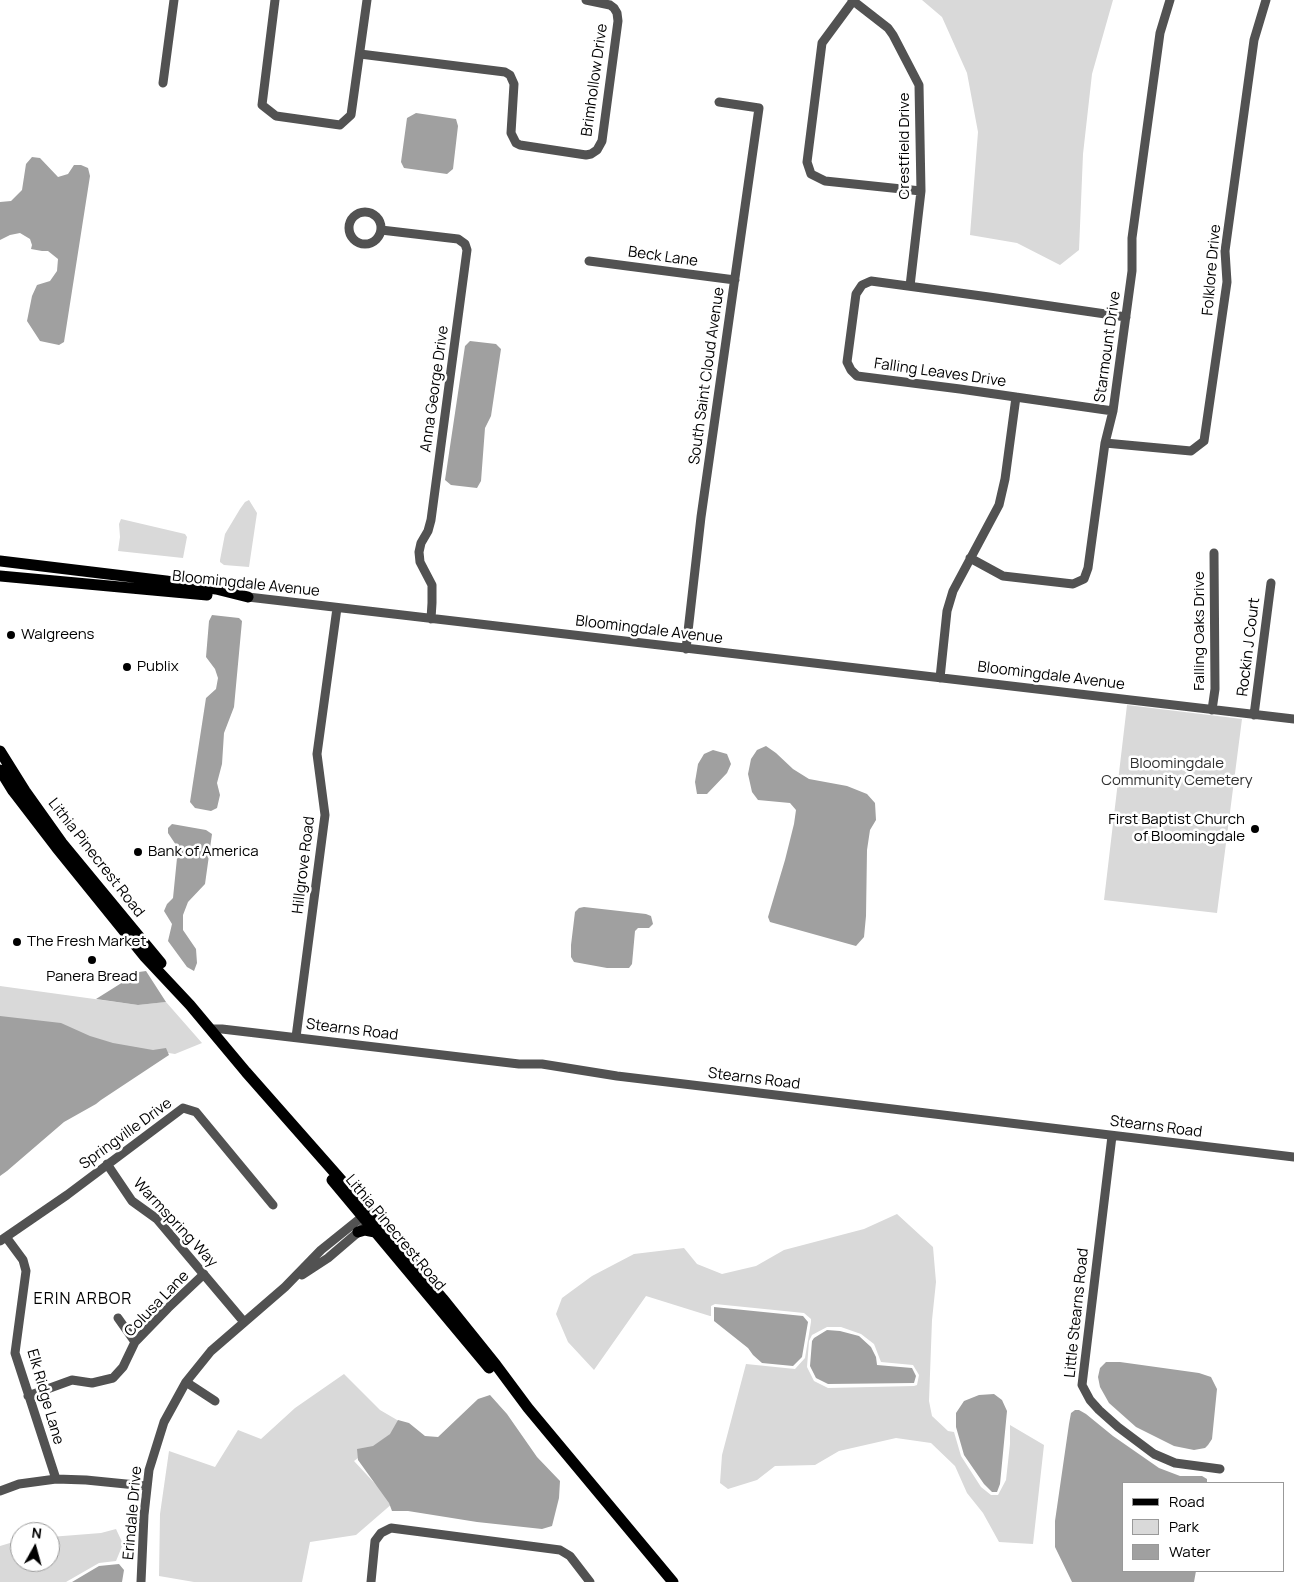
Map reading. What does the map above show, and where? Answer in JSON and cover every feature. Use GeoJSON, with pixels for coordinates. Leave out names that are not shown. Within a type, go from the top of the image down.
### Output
{"type":"FeatureCollection","features":[{"type":"Feature","properties":{"kind":"main road"},"geometry":{"type":"LineString","coordinates":[[0,562],[166,581],[216,589],[248,597]]}},
{"type":"Feature","properties":{"kind":"main road","name":"Bloomingdale Avenue"},"geometry":{"type":"LineString","coordinates":[[0,576],[248,597]]}},
{"type":"Feature","properties":{"kind":"main road","name":"Lithia Pinecrest Road"},"geometry":{"type":"LineString","coordinates":[[0,751],[24,791],[62,843],[168,973],[190,1005]]}},
{"type":"Feature","properties":{"kind":"main road","name":"Lithia Pinecrest Road"},"geometry":{"type":"LineString","coordinates":[[0,770],[20,800],[80,878],[246,1072],[489,1368],[528,1408]]}},
{"type":"Feature","properties":{"kind":"main road"},"geometry":{"type":"LineString","coordinates":[[358,1232],[365,1230],[369,1222]]}},
{"type":"Feature","properties":{"kind":"main road","name":"Lithia Pinecrest Road"},"geometry":{"type":"LineString","coordinates":[[369,1222],[449,1306],[528,1408],[673,1582]]}},
{"type":"Feature","properties":{"kind":"street"},"geometry":{"type":"LineString","coordinates":[[163,83],[174,0]]}},
{"type":"Feature","properties":{"kind":"street"},"geometry":{"type":"LineString","coordinates":[[275,0],[262,105],[276,116],[340,125],[351,115],[367,0]]}},
{"type":"Feature","properties":{"kind":"street","name":"Brimhollow Drive"},"geometry":{"type":"LineString","coordinates":[[360,54],[504,72],[510,75],[514,84],[511,133],[516,143],[586,155],[591,154],[597,150],[602,141],[618,21],[617,13],[610,5],[586,0]]}},
{"type":"Feature","properties":{"kind":"street"},"geometry":{"type":"LineString","coordinates":[[852,0],[822,43],[807,162],[811,174],[825,181],[921,191]]}},
{"type":"Feature","properties":{"kind":"street","name":"Crestfield Drive"},"geometry":{"type":"LineString","coordinates":[[852,0],[888,28],[919,85],[921,191],[910,286]]}},
{"type":"Feature","properties":{"kind":"street","name":"Starmount Drive"},"geometry":{"type":"LineString","coordinates":[[970,558],[1003,576],[1073,584],[1084,579],[1088,568],[1105,442],[1113,410],[1126,317],[1132,271],[1132,238],[1160,33],[1170,0]]}},
{"type":"Feature","properties":{"kind":"street","name":"Folklore Drive"},"geometry":{"type":"LineString","coordinates":[[1105,442],[1191,451],[1204,441],[1227,282],[1225,251],[1253,48],[1266,0]]}},
{"type":"Feature","properties":{"kind":"street","name":"South Saint Cloud Avenue"},"geometry":{"type":"LineString","coordinates":[[686,649],[701,517],[759,108],[719,102]]}},
{"type":"Feature","properties":{"kind":"street","name":"Anna George Drive"},"geometry":{"type":"LineString","coordinates":[[381,230],[458,239],[465,244],[467,250],[431,520],[419,552],[420,562],[432,585],[431,619]]}},
{"type":"Feature","properties":{"kind":"street","name":"Beck Lane"},"geometry":{"type":"LineString","coordinates":[[589,261],[735,280]]}},
{"type":"Feature","properties":{"kind":"street","name":"Falling Leaves Drive"},"geometry":{"type":"LineString","coordinates":[[1113,410],[857,376],[847,362],[856,294],[862,285],[872,281],[1126,317]]}},
{"type":"Feature","properties":{"kind":"street"},"geometry":{"type":"LineString","coordinates":[[940,678],[947,611],[953,591],[999,506],[1005,479],[1016,397]]}},
{"type":"Feature","properties":{"kind":"street","name":"Falling Oaks Drive"},"geometry":{"type":"LineString","coordinates":[[1212,710],[1215,689],[1214,553]]}},
{"type":"Feature","properties":{"kind":"street","name":"Rockin J Court"},"geometry":{"type":"LineString","coordinates":[[1254,715],[1271,582]]}},
{"type":"Feature","properties":{"kind":"street","name":"Bloomingdale Avenue"},"geometry":{"type":"LineString","coordinates":[[248,597],[1294,719]]}},
{"type":"Feature","properties":{"kind":"street","name":"Hillgrove Road"},"geometry":{"type":"LineString","coordinates":[[296,1037],[325,815],[317,754],[337,608]]}},
{"type":"Feature","properties":{"kind":"street","name":"Stearns Road"},"geometry":{"type":"LineString","coordinates":[[210,1029],[296,1037],[519,1064],[542,1064],[617,1076],[1294,1157]]}},
{"type":"Feature","properties":{"kind":"street","name":"Springville Drive"},"geometry":{"type":"LineString","coordinates":[[3,1239],[67,1195],[183,1108],[196,1112],[273,1206]]}},
{"type":"Feature","properties":{"kind":"street","name":"Little Stearns Road"},"geometry":{"type":"LineString","coordinates":[[1112,1136],[1082,1385],[1090,1400],[1099,1410],[1154,1454],[1175,1463],[1220,1469]]}},
{"type":"Feature","properties":{"kind":"street","name":"Warmspring Way"},"geometry":{"type":"LineString","coordinates":[[107,1164],[132,1200],[157,1219],[244,1322]]}},
{"type":"Feature","properties":{"kind":"street","name":"Erindale Drive"},"geometry":{"type":"LineString","coordinates":[[141,1582],[146,1486],[151,1462],[158,1438],[170,1410],[186,1382],[211,1351],[285,1287],[321,1250],[369,1222]]}},
{"type":"Feature","properties":{"kind":"street","name":"Erindale Drive"},"geometry":{"type":"LineString","coordinates":[[285,1287],[328,1258],[358,1232]]}},
{"type":"Feature","properties":{"kind":"street","name":"Elk Ridge Lane"},"geometry":{"type":"LineString","coordinates":[[3,1239],[23,1260],[26,1271],[15,1353],[56,1479]]}},
{"type":"Feature","properties":{"kind":"street","name":"Colusa Lane"},"geometry":{"type":"LineString","coordinates":[[28,1396],[72,1380],[92,1383],[113,1378],[123,1367],[135,1342],[204,1274]]}},
{"type":"Feature","properties":{"kind":"street"},"geometry":{"type":"LineString","coordinates":[[118,1318],[135,1342]]}},
{"type":"Feature","properties":{"kind":"street"},"geometry":{"type":"LineString","coordinates":[[186,1382],[215,1401]]}},
{"type":"Feature","properties":{"kind":"street"},"geometry":{"type":"LineString","coordinates":[[0,1490],[19,1484],[56,1479],[146,1486]]}},
{"type":"Feature","properties":{"kind":"street"},"geometry":{"type":"LineString","coordinates":[[371,1582],[375,1540],[381,1533],[391,1528],[560,1550],[570,1556],[590,1582]]}},
{"type":"Feature","properties":{"kind":"green space"},"geometry":{"type":"Polygon","coordinates":[[[922,0],[1113,0],[1092,74],[1083,154],[1079,250],[1060,265],[1017,243],[970,235],[978,132],[967,73],[942,17],[922,0]]]}},
{"type":"Feature","properties":{"kind":"green space"},"geometry":{"type":"Polygon","coordinates":[[[249,500],[257,513],[249,567],[224,565],[220,560],[225,534],[240,509],[249,500]]]}},
{"type":"Feature","properties":{"kind":"green space"},"geometry":{"type":"Polygon","coordinates":[[[121,519],[185,534],[187,537],[183,558],[118,551],[119,524],[121,519]]]}},
{"type":"Feature","properties":{"kind":"green space","name":"Bloomingdale Community Cemetery"},"geometry":{"type":"Polygon","coordinates":[[[1127,705],[1242,719],[1217,913],[1104,900],[1127,705]]]}},
{"type":"Feature","properties":{"kind":"green space"},"geometry":{"type":"Polygon","coordinates":[[[0,986],[138,1005],[166,1002],[202,1043],[175,1054],[111,1044],[0,1020],[0,986]]]}},
{"type":"Feature","properties":{"kind":"green space"},"geometry":{"type":"Polygon","coordinates":[[[897,1214],[933,1247],[936,1282],[932,1320],[929,1401],[932,1416],[948,1431],[954,1432],[961,1456],[981,1487],[991,1495],[998,1495],[1006,1480],[1010,1425],[1044,1445],[1033,1544],[999,1542],[983,1513],[967,1493],[955,1466],[931,1443],[896,1438],[839,1451],[815,1465],[775,1466],[757,1480],[728,1489],[720,1483],[722,1455],[746,1364],[795,1369],[805,1358],[811,1322],[811,1319],[804,1313],[715,1304],[711,1306],[710,1316],[646,1296],[594,1370],[568,1342],[556,1314],[562,1298],[592,1276],[634,1254],[684,1248],[697,1264],[722,1274],[756,1266],[784,1250],[864,1229],[897,1214]],[[827,1327],[812,1335],[809,1341],[807,1367],[814,1381],[828,1388],[917,1385],[919,1375],[913,1365],[881,1362],[874,1344],[861,1334],[841,1327],[827,1327]]]}},
{"type":"Feature","properties":{"kind":"green space"},"geometry":{"type":"Polygon","coordinates":[[[344,1374],[380,1410],[404,1424],[354,1461],[393,1503],[356,1535],[310,1542],[302,1582],[194,1582],[159,1576],[160,1514],[169,1451],[215,1467],[238,1430],[261,1439],[295,1408],[344,1374]]]}},
{"type":"Feature","properties":{"kind":"green space"},"geometry":{"type":"Polygon","coordinates":[[[116,1529],[123,1544],[116,1561],[99,1563],[66,1582],[0,1582],[0,1546],[10,1543],[10,1572],[60,1572],[60,1536],[101,1533],[116,1529]]]}},
{"type":"Feature","properties":{"kind":"water"},"geometry":{"type":"Polygon","coordinates":[[[416,113],[456,119],[458,126],[453,169],[447,174],[404,168],[401,162],[407,118],[416,113]]]}},
{"type":"Feature","properties":{"kind":"water"},"geometry":{"type":"Polygon","coordinates":[[[32,157],[40,158],[58,177],[68,174],[74,165],[88,168],[90,176],[64,342],[59,345],[40,341],[27,321],[32,296],[37,285],[50,281],[57,271],[58,259],[48,251],[31,249],[30,239],[20,233],[0,240],[0,202],[11,201],[22,190],[26,164],[32,157]]]}},
{"type":"Feature","properties":{"kind":"water"},"geometry":{"type":"Polygon","coordinates":[[[470,341],[496,344],[501,349],[491,416],[485,428],[481,481],[477,488],[451,485],[445,480],[465,346],[470,341]]]}},
{"type":"Feature","properties":{"kind":"water"},"geometry":{"type":"Polygon","coordinates":[[[212,615],[239,618],[242,621],[234,707],[224,733],[222,764],[217,783],[220,795],[217,808],[211,811],[195,808],[190,802],[206,698],[216,689],[218,678],[215,669],[206,657],[209,621],[212,615]]]}},
{"type":"Feature","properties":{"kind":"water"},"geometry":{"type":"Polygon","coordinates":[[[766,746],[793,769],[809,779],[847,786],[867,794],[875,803],[876,820],[870,830],[867,850],[864,937],[856,946],[770,922],[768,917],[785,860],[796,810],[790,803],[758,800],[752,792],[748,774],[751,759],[757,750],[766,746]]]}},
{"type":"Feature","properties":{"kind":"water"},"geometry":{"type":"Polygon","coordinates":[[[713,750],[727,754],[731,764],[727,773],[707,794],[697,794],[695,782],[698,764],[704,754],[713,750]]]}},
{"type":"Feature","properties":{"kind":"water"},"geometry":{"type":"Polygon","coordinates":[[[172,824],[206,830],[212,834],[205,884],[188,902],[183,915],[183,930],[196,949],[197,963],[194,971],[187,967],[168,941],[172,924],[164,911],[167,904],[173,898],[178,848],[168,833],[168,828],[172,824]]]}},
{"type":"Feature","properties":{"kind":"water"},"geometry":{"type":"Polygon","coordinates":[[[584,907],[651,916],[653,924],[649,928],[638,928],[635,931],[632,964],[629,968],[607,968],[574,962],[571,957],[571,945],[575,912],[579,908],[584,907]]]}},
{"type":"Feature","properties":{"kind":"water"},"geometry":{"type":"Polygon","coordinates":[[[146,971],[166,1002],[138,1005],[96,999],[139,972],[146,971]]]}},
{"type":"Feature","properties":{"kind":"water"},"geometry":{"type":"Polygon","coordinates":[[[0,1016],[61,1023],[90,1036],[113,1043],[153,1050],[166,1048],[169,1055],[96,1104],[64,1122],[0,1176],[0,1016]]]}},
{"type":"Feature","properties":{"kind":"water"},"geometry":{"type":"Polygon","coordinates":[[[714,1307],[803,1316],[808,1322],[802,1357],[793,1366],[762,1363],[748,1348],[714,1321],[714,1307]]]}},
{"type":"Feature","properties":{"kind":"water"},"geometry":{"type":"Polygon","coordinates":[[[827,1330],[859,1336],[871,1347],[876,1357],[877,1365],[912,1368],[916,1376],[914,1383],[828,1384],[816,1378],[810,1366],[812,1341],[827,1330]]]}},
{"type":"Feature","properties":{"kind":"water"},"geometry":{"type":"Polygon","coordinates":[[[1106,1362],[1120,1362],[1199,1373],[1211,1377],[1217,1389],[1212,1439],[1208,1445],[1205,1448],[1194,1450],[1174,1446],[1136,1427],[1109,1403],[1100,1387],[1098,1377],[1100,1368],[1106,1362]]]}},
{"type":"Feature","properties":{"kind":"water"},"geometry":{"type":"Polygon","coordinates":[[[994,1394],[1002,1400],[1007,1411],[1000,1484],[997,1492],[992,1492],[984,1484],[964,1455],[956,1427],[956,1413],[964,1401],[979,1395],[994,1394]]]}},
{"type":"Feature","properties":{"kind":"water"},"geometry":{"type":"Polygon","coordinates":[[[490,1395],[507,1414],[537,1457],[560,1481],[559,1498],[552,1526],[542,1529],[477,1522],[408,1511],[392,1511],[389,1503],[358,1460],[357,1449],[373,1446],[390,1434],[398,1420],[409,1423],[425,1436],[438,1437],[478,1399],[490,1395]]]}},
{"type":"Feature","properties":{"kind":"water"},"geometry":{"type":"Polygon","coordinates":[[[1079,1410],[1086,1414],[1113,1436],[1159,1468],[1180,1476],[1202,1476],[1207,1479],[1207,1482],[1122,1482],[1122,1572],[1196,1572],[1194,1582],[1072,1582],[1055,1547],[1055,1521],[1071,1413],[1079,1410]]]}},
{"type":"Feature","properties":{"kind":"water"},"geometry":{"type":"Polygon","coordinates":[[[119,1564],[124,1570],[122,1582],[72,1582],[99,1566],[119,1564]]]}},
{"type":"Feature","properties":{"kind":"place","name":"Walgreens"},"geometry":{"type":"Point","coordinates":[11,635]}},
{"type":"Feature","properties":{"kind":"place","name":"Publix"},"geometry":{"type":"Point","coordinates":[127,667]}},
{"type":"Feature","properties":{"kind":"place","name":"First Baptist Church of Bloomingdale"},"geometry":{"type":"Point","coordinates":[1255,829]}},
{"type":"Feature","properties":{"kind":"place","name":"Bank of America"},"geometry":{"type":"Point","coordinates":[138,852]}},
{"type":"Feature","properties":{"kind":"place","name":"The Fresh Market"},"geometry":{"type":"Point","coordinates":[17,942]}},
{"type":"Feature","properties":{"kind":"place","name":"Panera Bread"},"geometry":{"type":"Point","coordinates":[92,960]}},
{"type":"Feature","properties":{"kind":"district","name":"ERIN ARBOR"},"geometry":{"type":"Point","coordinates":[83,1300]}}]}
